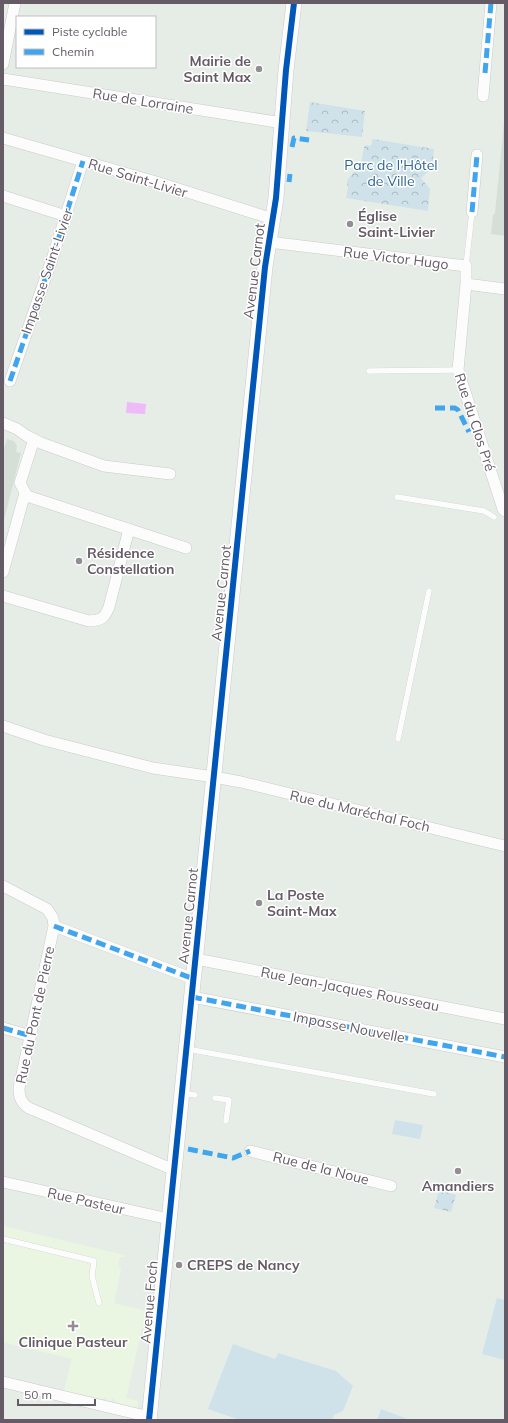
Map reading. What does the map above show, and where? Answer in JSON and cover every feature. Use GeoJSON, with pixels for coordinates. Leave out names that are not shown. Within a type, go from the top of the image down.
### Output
{"type":"FeatureCollection","features":[{"type":"Feature","properties":{"kind":"street"},"geometry":{"type":"LineString","coordinates":[[3,64],[16,3]]}},
{"type":"Feature","properties":{"kind":"street","name":"Avenue Carnot"},"geometry":{"type":"LineString","coordinates":[[173,1186],[174,1170],[188,1094],[187,1048],[265,267],[280,168],[286,70],[294,3]]}},
{"type":"Feature","properties":{"kind":"street"},"geometry":{"type":"LineString","coordinates":[[483,96],[491,3]]}},
{"type":"Feature","properties":{"kind":"street","name":"Rue de Lorraine"},"geometry":{"type":"LineString","coordinates":[[3,79],[283,123]]}},
{"type":"Feature","properties":{"kind":"street","name":"Rue Saint-Livier"},"geometry":{"type":"LineString","coordinates":[[3,138],[273,219]]}},
{"type":"Feature","properties":{"kind":"street"},"geometry":{"type":"LineString","coordinates":[[472,212],[477,155]]}},
{"type":"Feature","properties":{"kind":"street","name":"Impasse Saint-Livier"},"geometry":{"type":"LineString","coordinates":[[10,381],[83,161]]}},
{"type":"Feature","properties":{"kind":"street"},"geometry":{"type":"LineString","coordinates":[[3,196],[66,216]]}},
{"type":"Feature","properties":{"kind":"street","name":"Rue Victor Hugo"},"geometry":{"type":"LineString","coordinates":[[269,242],[466,266],[466,284]]}},
{"type":"Feature","properties":{"kind":"street"},"geometry":{"type":"LineString","coordinates":[[466,284],[505,289]]}},
{"type":"Feature","properties":{"kind":"street","name":"Rue du Clos Pré"},"geometry":{"type":"LineString","coordinates":[[466,284],[458,370],[503,509],[505,511]]}},
{"type":"Feature","properties":{"kind":"street"},"geometry":{"type":"LineString","coordinates":[[3,423],[17,429],[37,441],[109,467],[170,474]]}},
{"type":"Feature","properties":{"kind":"street"},"geometry":{"type":"LineString","coordinates":[[37,441],[20,483],[25,493],[33,498],[186,548]]}},
{"type":"Feature","properties":{"kind":"street"},"geometry":{"type":"LineString","coordinates":[[3,572],[25,493]]}},
{"type":"Feature","properties":{"kind":"street"},"geometry":{"type":"LineString","coordinates":[[3,596],[89,620],[100,620],[106,615],[109,607],[130,529]]}},
{"type":"Feature","properties":{"kind":"street","name":"Rue du Maréchal Foch"},"geometry":{"type":"LineString","coordinates":[[3,726],[44,740],[153,768],[214,777],[505,846]]}},
{"type":"Feature","properties":{"kind":"street"},"geometry":{"type":"LineString","coordinates":[[3,886],[47,909],[53,918],[54,926],[194,979]]}},
{"type":"Feature","properties":{"kind":"street","name":"Rue du Pont de Pierre"},"geometry":{"type":"LineString","coordinates":[[54,926],[19,1088],[19,1094],[24,1105],[174,1170]]}},
{"type":"Feature","properties":{"kind":"street","name":"Rue Jean-Jacques Rousseau"},"geometry":{"type":"LineString","coordinates":[[196,959],[505,1019]]}},
{"type":"Feature","properties":{"kind":"street","name":"Impasse Nouvelle"},"geometry":{"type":"LineString","coordinates":[[192,997],[505,1057]]}},
{"type":"Feature","properties":{"kind":"street"},"geometry":{"type":"LineString","coordinates":[[3,1028],[31,1036]]}},
{"type":"Feature","properties":{"kind":"street","name":"Rue de la Noue"},"geometry":{"type":"LineString","coordinates":[[250,1150],[391,1186]]}},
{"type":"Feature","properties":{"kind":"street","name":"Rue Pasteur"},"geometry":{"type":"LineString","coordinates":[[3,1182],[169,1219]]}},
{"type":"Feature","properties":{"kind":"street","name":"Avenue Foch"},"geometry":{"type":"LineString","coordinates":[[149,1418],[173,1186]]}},
{"type":"Feature","properties":{"kind":"street"},"geometry":{"type":"LineString","coordinates":[[3,1382],[149,1418]]}},
{"type":"Feature","properties":{"kind":"lane"},"geometry":{"type":"LineString","coordinates":[[466,266],[472,212]]}},
{"type":"Feature","properties":{"kind":"lane"},"geometry":{"type":"LineString","coordinates":[[369,371],[458,370]]}},
{"type":"Feature","properties":{"kind":"lane"},"geometry":{"type":"LineString","coordinates":[[397,496],[484,511],[494,517]]}},
{"type":"Feature","properties":{"kind":"lane"},"geometry":{"type":"LineString","coordinates":[[398,739],[429,591]]}},
{"type":"Feature","properties":{"kind":"lane"},"geometry":{"type":"LineString","coordinates":[[187,1048],[434,1094]]}},
{"type":"Feature","properties":{"kind":"lane"},"geometry":{"type":"LineString","coordinates":[[215,1098],[229,1100],[226,1121]]}},
{"type":"Feature","properties":{"kind":"lane"},"geometry":{"type":"LineString","coordinates":[[3,1239],[94,1261],[92,1276],[100,1303]]}},
{"type":"Feature","properties":{"kind":"shaded area"},"geometry":{"type":"Polygon","coordinates":[[[505,113],[505,236],[491,234],[493,215],[495,213],[505,113]]]}},
{"type":"Feature","properties":{"kind":"shaded area"},"geometry":{"type":"Polygon","coordinates":[[[127,402],[146,404],[145,414],[126,413],[127,402]]]}},
{"type":"Feature","properties":{"kind":"shaded area"},"geometry":{"type":"Polygon","coordinates":[[[7,439],[14,441],[17,446],[16,452],[21,453],[3,524],[3,451],[7,439]]]}},
{"type":"Feature","properties":{"kind":"shaded area","name":"Clinique Pasteur"},"geometry":{"type":"Polygon","coordinates":[[[3,1226],[124,1255],[124,1257],[120,1257],[118,1267],[121,1268],[114,1303],[146,1311],[126,1398],[138,1401],[137,1409],[120,1407],[113,1398],[109,1402],[106,1397],[100,1400],[64,1391],[72,1359],[3,1342],[3,1226]]]}},
{"type":"Feature","properties":{"kind":"green space"},"geometry":{"type":"Polygon","coordinates":[[[310,102],[365,111],[362,137],[306,131],[310,102]]]}},
{"type":"Feature","properties":{"kind":"green space","name":"Parc de l'Hôtel de Ville"},"geometry":{"type":"Polygon","coordinates":[[[373,139],[434,149],[432,168],[421,178],[430,189],[428,211],[346,198],[348,179],[361,163],[364,147],[366,145],[371,146],[373,139]]]}},
{"type":"Feature","properties":{"kind":"green space"},"geometry":{"type":"Polygon","coordinates":[[[395,1120],[423,1125],[420,1139],[392,1134],[395,1120]]]}},
{"type":"Feature","properties":{"kind":"green space"},"geometry":{"type":"Polygon","coordinates":[[[439,1190],[456,1195],[451,1212],[434,1208],[439,1190]]]}},
{"type":"Feature","properties":{"kind":"green space"},"geometry":{"type":"Polygon","coordinates":[[[497,1298],[505,1300],[505,1360],[482,1354],[497,1298]]]}},
{"type":"Feature","properties":{"kind":"green space"},"geometry":{"type":"Polygon","coordinates":[[[233,1344],[275,1359],[278,1353],[336,1371],[353,1386],[343,1411],[334,1415],[332,1420],[240,1420],[208,1409],[233,1344]]]}},
{"type":"Feature","properties":{"kind":"green space"},"geometry":{"type":"Polygon","coordinates":[[[381,1409],[410,1420],[377,1420],[381,1409]]]}},
{"type":"Feature","properties":{"kind":"marked path"},"geometry":{"type":"LineString","coordinates":[[485,73],[491,3]]}},
{"type":"Feature","properties":{"kind":"marked path"},"geometry":{"type":"LineString","coordinates":[[292,147],[294,138],[309,140]]}},
{"type":"Feature","properties":{"kind":"marked path"},"geometry":{"type":"LineString","coordinates":[[472,212],[477,155]]}},
{"type":"Feature","properties":{"kind":"marked path"},"geometry":{"type":"LineString","coordinates":[[10,381],[53,256],[83,161]]}},
{"type":"Feature","properties":{"kind":"marked path"},"geometry":{"type":"LineString","coordinates":[[289,182],[290,174]]}},
{"type":"Feature","properties":{"kind":"marked path"},"geometry":{"type":"LineString","coordinates":[[435,408],[455,408],[458,410],[469,432]]}},
{"type":"Feature","properties":{"kind":"marked path"},"geometry":{"type":"LineString","coordinates":[[54,926],[194,979]]}},
{"type":"Feature","properties":{"kind":"marked path"},"geometry":{"type":"LineString","coordinates":[[192,997],[505,1057]]}},
{"type":"Feature","properties":{"kind":"marked path"},"geometry":{"type":"LineString","coordinates":[[3,1028],[31,1036]]}},
{"type":"Feature","properties":{"kind":"marked path"},"geometry":{"type":"LineString","coordinates":[[188,1149],[233,1158],[250,1151]]}},
{"type":"Feature","properties":{"kind":"cycle path"},"geometry":{"type":"LineString","coordinates":[[149,1420],[265,267],[276,198],[286,70],[294,3]]}},
{"type":"Feature","properties":{"kind":"place","name":"Mairie de Saint Max"},"geometry":{"type":"Point","coordinates":[259,69]}},
{"type":"Feature","properties":{"kind":"place","name":"Église Saint-Livier"},"geometry":{"type":"Point","coordinates":[350,224]}},
{"type":"Feature","properties":{"kind":"place","name":"Résidence Constellation"},"geometry":{"type":"Point","coordinates":[79,561]}},
{"type":"Feature","properties":{"kind":"place","name":"La Poste Saint-Max"},"geometry":{"type":"Point","coordinates":[259,903]}},
{"type":"Feature","properties":{"kind":"place","name":"Amandiers"},"geometry":{"type":"Point","coordinates":[458,1171]}},
{"type":"Feature","properties":{"kind":"place","name":"CREPS de Nancy"},"geometry":{"type":"Point","coordinates":[179,1265]}},
{"type":"Feature","properties":{"kind":"place","name":"Clinique Pasteur"},"geometry":{"type":"Point","coordinates":[73,1326]}}]}
